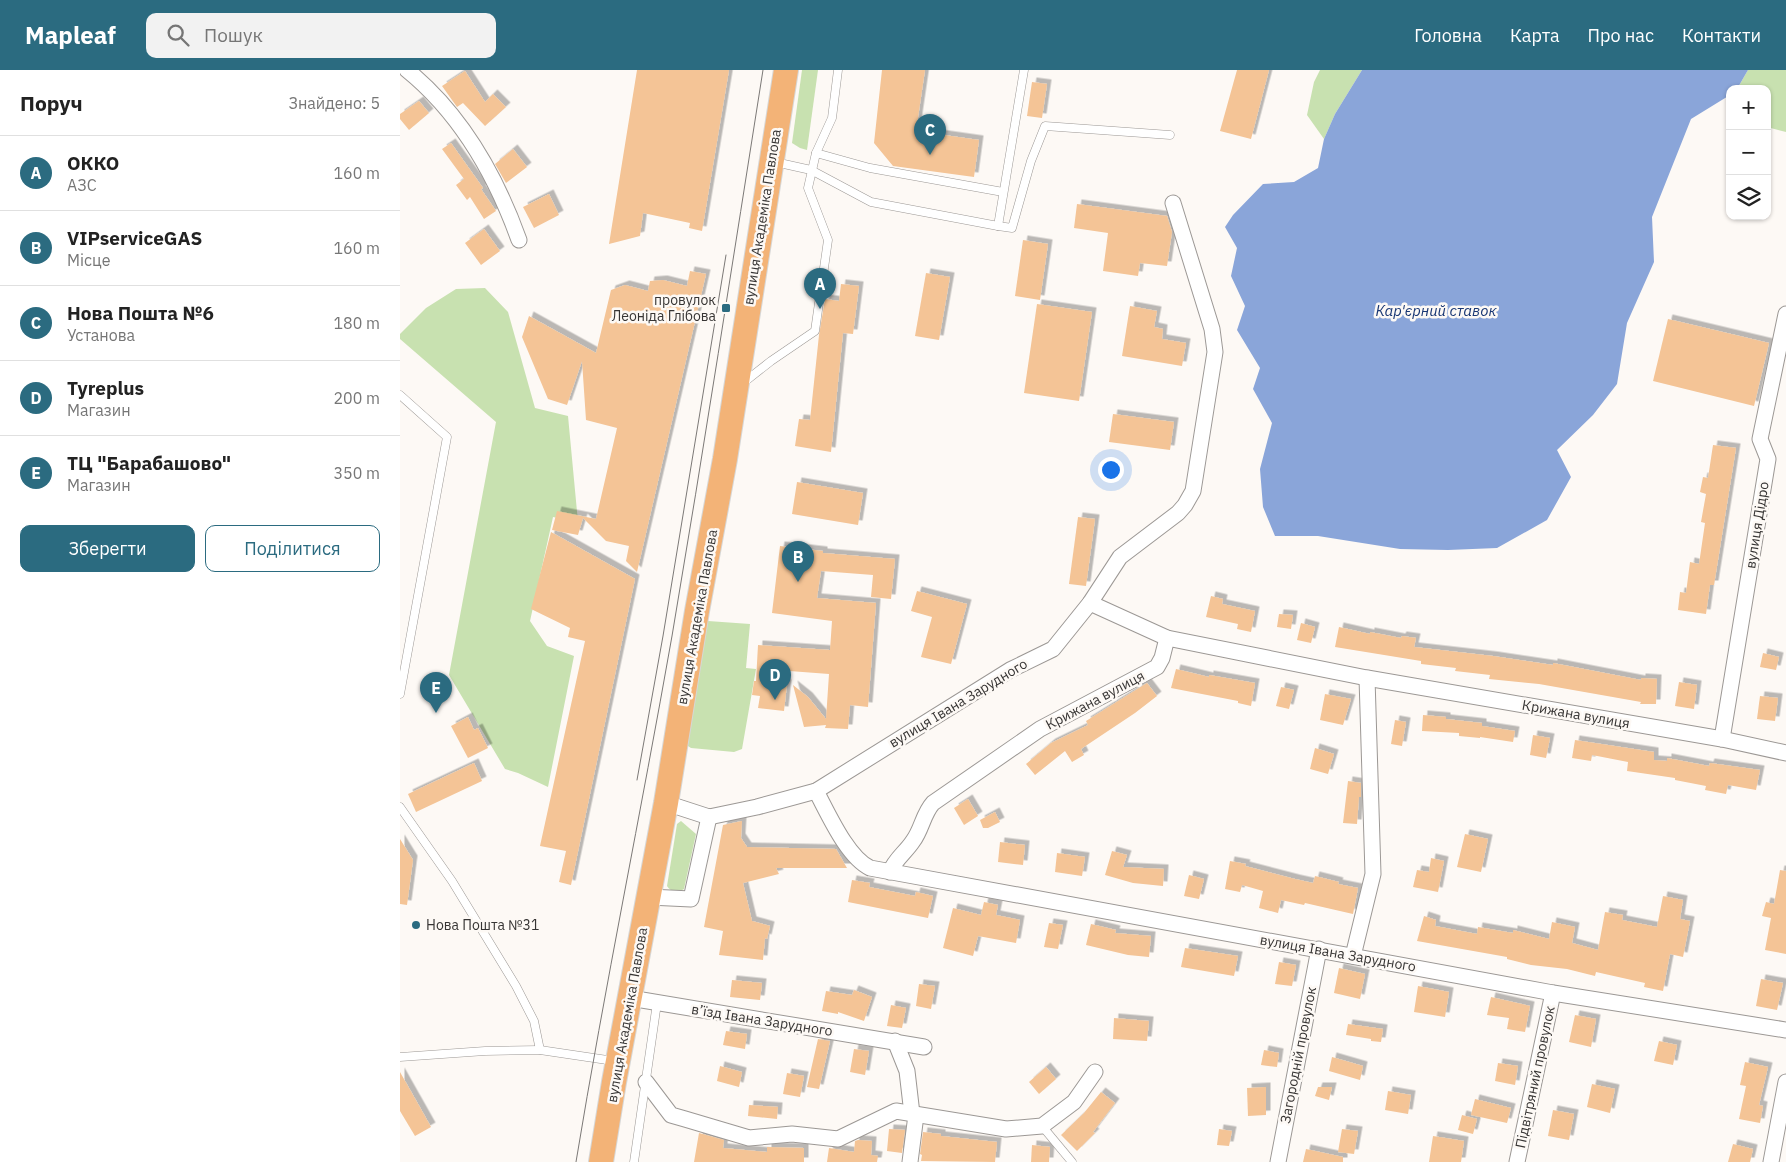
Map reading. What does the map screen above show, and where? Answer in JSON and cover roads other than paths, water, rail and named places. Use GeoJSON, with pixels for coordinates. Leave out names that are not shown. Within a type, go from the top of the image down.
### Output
{"type":"FeatureCollection","features":[{"type":"Feature","properties":{"kind":"main road","name":"вулиця Академіка Павлова"},"geometry":{"type":"LineString","coordinates":[[602,1162],[666,803],[696,611],[725,460],[786,70]]}},
{"type":"Feature","properties":{"kind":"street"},"geometry":{"type":"LineString","coordinates":[[407,70],[421,82],[452,117],[480,156],[507,207],[519,240]]}},
{"type":"Feature","properties":{"kind":"street","name":"вулиця Івана Зарудного"},"geometry":{"type":"LineString","coordinates":[[710,817],[816,791],[1010,670],[1053,649],[1090,604],[1120,557],[1178,513],[1185,504],[1193,491],[1215,352],[1212,329],[1173,203]]}},
{"type":"Feature","properties":{"kind":"street","name":"вулиця Дідро"},"geometry":{"type":"LineString","coordinates":[[1722,739],[1768,458],[1760,439],[1786,314]]}},
{"type":"Feature","properties":{"kind":"street"},"geometry":{"type":"LineString","coordinates":[[1090,604],[1167,638]]}},
{"type":"Feature","properties":{"kind":"street","name":"Крижана вулиця"},"geometry":{"type":"LineString","coordinates":[[890,872],[894,863],[919,832],[927,810],[933,803],[1040,729],[1157,667],[1162,658],[1167,638],[1366,678],[1722,739],[1786,753]]}},
{"type":"Feature","properties":{"kind":"street"},"geometry":{"type":"LineString","coordinates":[[1353,956],[1373,874],[1366,678]]}},
{"type":"Feature","properties":{"kind":"street","name":"вулиця Івана Зарудного"},"geometry":{"type":"LineString","coordinates":[[816,791],[846,843],[858,860],[870,868],[1553,993],[1786,1030]]}},
{"type":"Feature","properties":{"kind":"street"},"geometry":{"type":"LineString","coordinates":[[649,897],[691,899],[710,817],[666,803]]}},
{"type":"Feature","properties":{"kind":"street","name":"Загородній провулок"},"geometry":{"type":"LineString","coordinates":[[1278,1162],[1319,949]]}},
{"type":"Feature","properties":{"kind":"street","name":"Підвітряний провулок"},"geometry":{"type":"LineString","coordinates":[[1517,1162],[1553,993]]}},
{"type":"Feature","properties":{"kind":"street","name":"в’їзд Івана Зарудного"},"geometry":{"type":"LineString","coordinates":[[630,998],[924,1047]]}},
{"type":"Feature","properties":{"kind":"street"},"geometry":{"type":"LineString","coordinates":[[895,1041],[907,1071],[914,1114],[910,1162]]}},
{"type":"Feature","properties":{"kind":"street"},"geometry":{"type":"LineString","coordinates":[[646,1082],[671,1115],[749,1138],[792,1134],[838,1139],[896,1111],[1006,1129],[1042,1126],[1074,1102],[1095,1072]]}},
{"type":"Feature","properties":{"kind":"street"},"geometry":{"type":"LineString","coordinates":[[1771,1162],[1786,1082]]}},
{"type":"Feature","properties":{"kind":"lane"},"geometry":{"type":"LineString","coordinates":[[736,388],[815,331],[828,240],[808,188],[816,153],[832,118],[838,70]]}},
{"type":"Feature","properties":{"kind":"lane"},"geometry":{"type":"LineString","coordinates":[[998,226],[1024,70]]}},
{"type":"Feature","properties":{"kind":"lane"},"geometry":{"type":"LineString","coordinates":[[771,161],[811,170],[870,202],[1012,228],[1031,161],[1045,126],[1170,135]]}},
{"type":"Feature","properties":{"kind":"lane"},"geometry":{"type":"LineString","coordinates":[[816,153],[870,168],[1003,192]]}},
{"type":"Feature","properties":{"kind":"lane"},"geometry":{"type":"LineString","coordinates":[[400,395],[447,437],[400,694]]}},
{"type":"Feature","properties":{"kind":"lane"},"geometry":{"type":"LineString","coordinates":[[400,807],[452,881],[516,986],[534,1021],[540,1050]]}},
{"type":"Feature","properties":{"kind":"lane"},"geometry":{"type":"LineString","coordinates":[[634,1162],[657,1003]]}},
{"type":"Feature","properties":{"kind":"lane"},"geometry":{"type":"LineString","coordinates":[[400,1057],[485,1051],[540,1050],[619,1061]]}},
{"type":"Feature","properties":{"kind":"lane"},"geometry":{"type":"LineString","coordinates":[[1042,1126],[1072,1162]]}},
{"type":"Feature","properties":{"kind":"water","name":"Кар'єрний ставок"},"geometry":{"type":"Polygon","coordinates":[[[1362,70],[1748,70],[1739,85],[1726,85],[1726,97],[1691,119],[1652,217],[1654,262],[1627,323],[1617,384],[1593,415],[1557,450],[1571,477],[1547,520],[1497,548],[1400,549],[1318,536],[1275,536],[1263,507],[1260,469],[1272,423],[1253,389],[1260,368],[1237,330],[1245,306],[1231,276],[1237,248],[1225,227],[1233,215],[1263,184],[1294,182],[1318,168],[1324,139],[1335,114],[1362,70]]]}},
{"type":"Feature","properties":{"kind":"tram line"},"geometry":{"type":"LineString","coordinates":[[576,1162],[672,636],[763,70]]}},
{"type":"Feature","properties":{"kind":"tram line"},"geometry":{"type":"LineString","coordinates":[[637,780],[663,636],[726,255]]}},
{"type":"Feature","properties":{"kind":"place","name":"Нова Пошта №6"},"geometry":{"type":"Point","coordinates":[930,155]}},
{"type":"Feature","properties":{"kind":"place","name":"провулок Леоніда Глібова"},"geometry":{"type":"Point","coordinates":[726,308]}},
{"type":"Feature","properties":{"kind":"place","name":"ОККО"},"geometry":{"type":"Point","coordinates":[820,309]}},
{"type":"Feature","properties":{"kind":"place","name":"VIPserviceGAS"},"geometry":{"type":"Point","coordinates":[798,582]}},
{"type":"Feature","properties":{"kind":"place","name":"Tyreplus"},"geometry":{"type":"Point","coordinates":[775,700]}},
{"type":"Feature","properties":{"kind":"place","name":"ТЦ \"Барабашово\""},"geometry":{"type":"Point","coordinates":[436,713]}},
{"type":"Feature","properties":{"kind":"place","name":"Нова Пошта №31"},"geometry":{"type":"Point","coordinates":[416,925]}}]}
